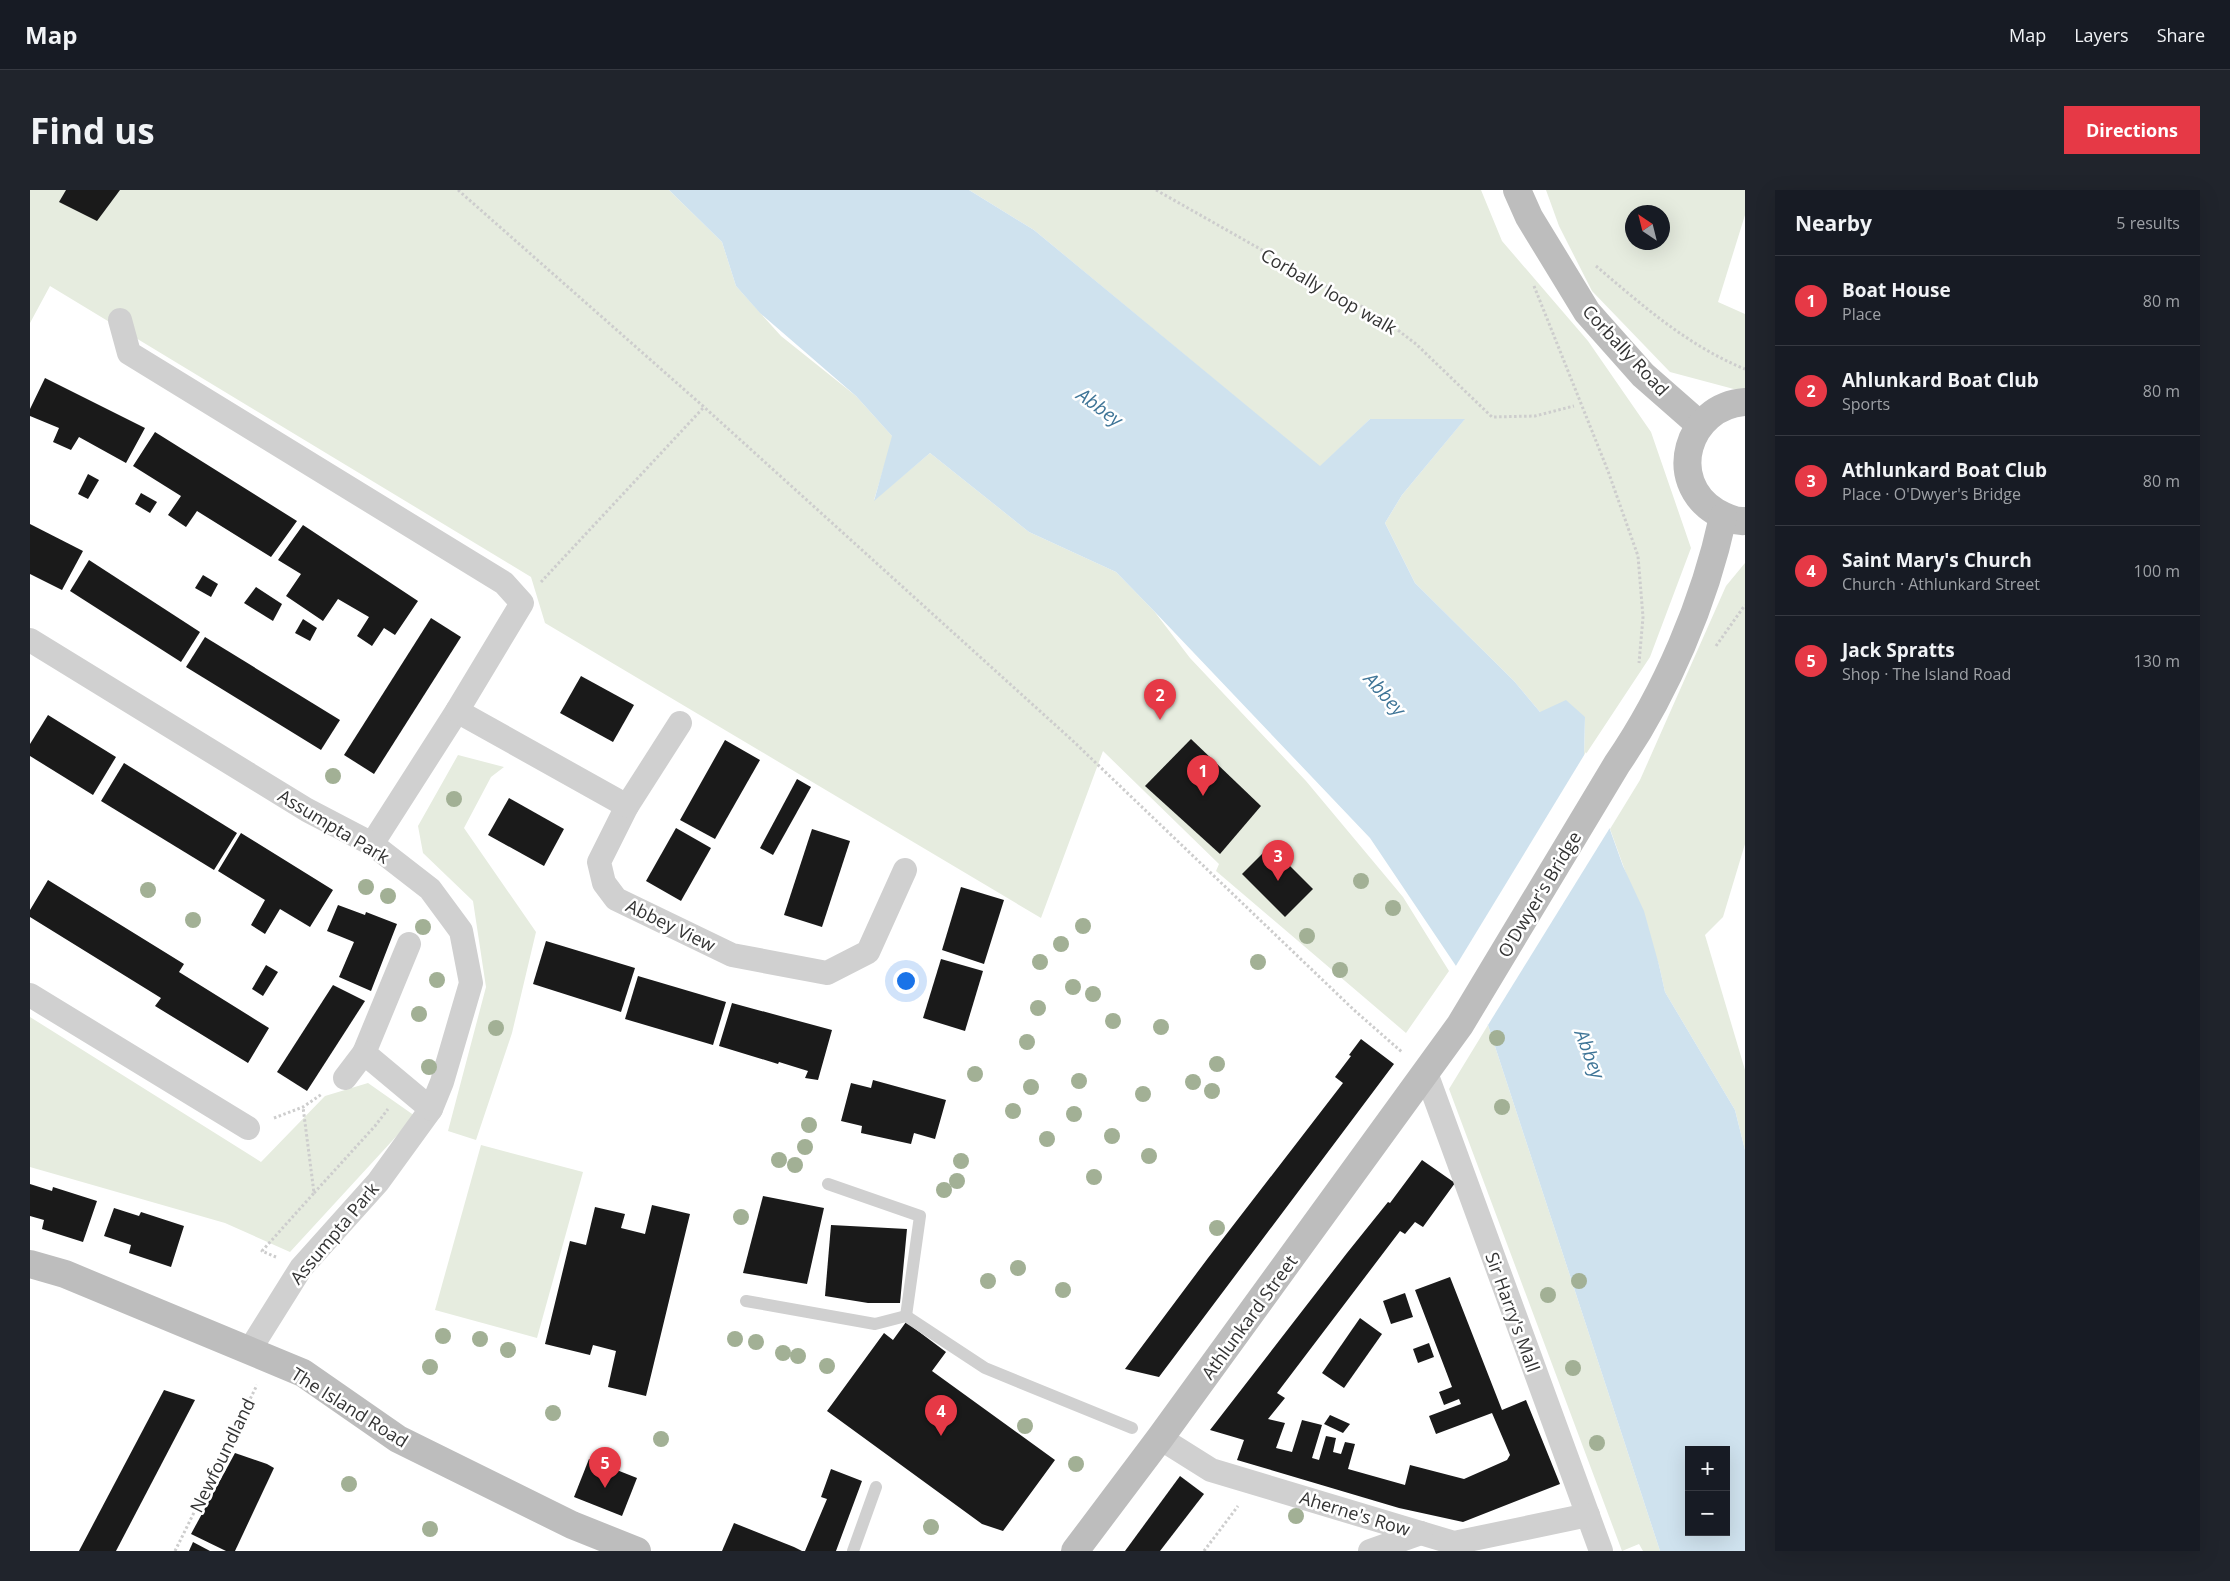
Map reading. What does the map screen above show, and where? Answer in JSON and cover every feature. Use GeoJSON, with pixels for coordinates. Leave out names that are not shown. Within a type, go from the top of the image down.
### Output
{"type":"FeatureCollection","features":[{"type":"Feature","properties":{"kind":"main road","name":"Corbally Road"},"geometry":{"type":"LineString","coordinates":[[1517,190],[1529,216],[1587,312],[1643,375],[1700,424]]}},
{"type":"Feature","properties":{"kind":"main road"},"geometry":{"type":"LineString","coordinates":[[1734,519],[1708,507],[1696,493],[1689,476],[1687,459],[1691,441],[1700,424],[1715,411],[1734,402],[1745,402]]}},
{"type":"Feature","properties":{"kind":"main road","name":"O'Dwyer's Bridge"},"geometry":{"type":"LineString","coordinates":[[1424,1077],[1460,1025],[1616,764],[1636,735],[1674,663],[1714,559],[1734,519]]}},
{"type":"Feature","properties":{"kind":"main road","name":"Athlunkard Street"},"geometry":{"type":"LineString","coordinates":[[1075,1551],[1424,1077]]}},
{"type":"Feature","properties":{"kind":"main road","name":"The Island Road"},"geometry":{"type":"LineString","coordinates":[[30,1264],[65,1274],[303,1374],[398,1439],[572,1525],[637,1551]]}},
{"type":"Feature","properties":{"kind":"street"},"geometry":{"type":"LineString","coordinates":[[120,320],[129,353],[504,583],[522,603],[457,711],[372,844]]}},
{"type":"Feature","properties":{"kind":"street","name":"Assumpta Park"},"geometry":{"type":"LineString","coordinates":[[30,640],[308,810],[372,844],[430,889],[461,932],[471,983],[442,1082],[431,1109],[378,1182],[301,1268],[259,1355]]}},
{"type":"Feature","properties":{"kind":"street"},"geometry":{"type":"LineString","coordinates":[[457,711],[627,806]]}},
{"type":"Feature","properties":{"kind":"street","name":"Abbey View"},"geometry":{"type":"LineString","coordinates":[[680,724],[627,806],[599,862],[604,883],[616,899],[732,955],[827,973],[868,952],[905,870]]}},
{"type":"Feature","properties":{"kind":"street"},"geometry":{"type":"LineString","coordinates":[[345,1078],[364,1053],[410,944]]}},
{"type":"Feature","properties":{"kind":"street"},"geometry":{"type":"LineString","coordinates":[[30,995],[248,1128]]}},
{"type":"Feature","properties":{"kind":"street"},"geometry":{"type":"LineString","coordinates":[[364,1053],[431,1109]]}},
{"type":"Feature","properties":{"kind":"street","name":"Sir Harry's Mall"},"geometry":{"type":"LineString","coordinates":[[1424,1077],[1601,1551]]}},
{"type":"Feature","properties":{"kind":"street","name":"Aherne's Row"},"geometry":{"type":"LineString","coordinates":[[1160,1438],[1211,1470],[1421,1533],[1455,1547],[1588,1515]]}},
{"type":"Feature","properties":{"kind":"street"},"geometry":{"type":"LineString","coordinates":[[1370,1551],[1421,1533]]}},
{"type":"Feature","properties":{"kind":"lane"},"geometry":{"type":"LineString","coordinates":[[828,1184],[920,1216],[906,1316]]}},
{"type":"Feature","properties":{"kind":"lane"},"geometry":{"type":"LineString","coordinates":[[746,1301],[875,1324],[906,1316],[984,1368],[1132,1428]]}},
{"type":"Feature","properties":{"kind":"lane"},"geometry":{"type":"LineString","coordinates":[[854,1551],[876,1487]]}},
{"type":"Feature","properties":{"kind":"path"},"geometry":{"type":"LineString","coordinates":[[458,190],[704,407],[1073,741],[1424,1077]]}},
{"type":"Feature","properties":{"kind":"path","name":"Corbally loop walk"},"geometry":{"type":"LineString","coordinates":[[1156,190],[1382,318],[1416,344],[1492,417],[1535,416],[1574,406]]}},
{"type":"Feature","properties":{"kind":"path"},"geometry":{"type":"LineString","coordinates":[[1590,262],[1664,322],[1718,356],[1745,369]]}},
{"type":"Feature","properties":{"kind":"path"},"geometry":{"type":"LineString","coordinates":[[1533,284],[1608,471],[1638,556],[1643,618],[1639,668]]}},
{"type":"Feature","properties":{"kind":"path"},"geometry":{"type":"LineString","coordinates":[[522,603],[704,407]]}},
{"type":"Feature","properties":{"kind":"path"},"geometry":{"type":"LineString","coordinates":[[248,1128],[303,1108],[345,1078]]}},
{"type":"Feature","properties":{"kind":"path"},"geometry":{"type":"LineString","coordinates":[[301,1268],[262,1251],[314,1193],[303,1108]]}},
{"type":"Feature","properties":{"kind":"path","name":"Newfoundland"},"geometry":{"type":"LineString","coordinates":[[175,1551],[259,1355]]}},
{"type":"Feature","properties":{"kind":"path"},"geometry":{"type":"LineString","coordinates":[[1204,1551],[1236,1509],[1251,1482]]}},
{"type":"Feature","properties":{"kind":"shaded area"},"geometry":{"type":"Polygon","coordinates":[[[30,190],[669,190],[722,242],[736,286],[781,336],[856,396],[893,437],[874,500],[930,453],[1029,532],[1116,572],[1154,611],[1190,658],[1306,781],[1403,897],[1449,971],[1406,1033],[1216,871],[1219,864],[1103,751],[1041,918],[545,623],[531,577],[50,286],[30,323],[30,190]]]}},
{"type":"Feature","properties":{"kind":"shaded area"},"geometry":{"type":"Polygon","coordinates":[[[969,190],[1481,190],[1502,241],[1588,341],[1651,432],[1691,548],[1650,657],[1584,757],[1585,717],[1540,712],[1514,681],[1415,583],[1385,523],[1402,495],[1464,420],[1370,419],[1320,467],[1034,230],[969,190]]]}},
{"type":"Feature","properties":{"kind":"shaded area"},"geometry":{"type":"Polygon","coordinates":[[[1546,190],[1745,190],[1745,215],[1718,302],[1745,314],[1745,392],[1670,372],[1592,291],[1559,226],[1546,190]]]}},
{"type":"Feature","properties":{"kind":"shaded area"},"geometry":{"type":"Polygon","coordinates":[[[1745,563],[1745,844],[1723,917],[1705,935],[1745,1070],[1745,1150],[1735,1110],[1665,992],[1659,965],[1610,829],[1640,780],[1726,586],[1745,563]]]}},
{"type":"Feature","properties":{"kind":"shaded area"},"geometry":{"type":"Polygon","coordinates":[[[458,755],[504,767],[491,777],[464,828],[536,932],[512,1033],[476,1140],[448,1131],[486,987],[473,901],[423,853],[418,826],[458,755]]]}},
{"type":"Feature","properties":{"kind":"shaded area"},"geometry":{"type":"Polygon","coordinates":[[[30,1017],[261,1162],[325,1096],[368,1083],[415,1116],[290,1252],[225,1223],[30,1167],[30,1017]]]}},
{"type":"Feature","properties":{"kind":"shaded area"},"geometry":{"type":"Polygon","coordinates":[[[1488,1025],[1660,1551],[1643,1551],[1639,1544],[1622,1551],[1449,1089],[1488,1025]]]}},
{"type":"Feature","properties":{"kind":"shaded area"},"geometry":{"type":"Polygon","coordinates":[[[481,1145],[583,1172],[537,1338],[435,1310],[481,1145]]]}},
{"type":"Feature","properties":{"kind":"water","name":"Abbey"},"geometry":{"type":"Polygon","coordinates":[[[669,190],[969,190],[1034,230],[1320,466],[1370,419],[1465,419],[1402,495],[1385,523],[1415,583],[1514,681],[1540,712],[1566,700],[1585,717],[1584,757],[1623,866],[1644,911],[1665,992],[1735,1110],[1745,1150],[1745,1551],[1660,1551],[1488,1025],[1456,966],[1370,838],[1116,572],[1029,532],[930,453],[874,501],[892,436],[856,396],[760,313],[736,286],[722,242],[669,190]]]}},
{"type":"Feature","properties":{"kind":"pier"},"geometry":{"type":"Polygon","coordinates":[[[1586,752],[1611,826],[1488,1025],[1482,1019],[1454,969],[1586,752]]]}},
{"type":"Feature","properties":{"kind":"building"},"geometry":{"type":"Polygon","coordinates":[[[66,190],[120,190],[97,221],[59,202],[66,190]]]}},
{"type":"Feature","properties":{"kind":"building"},"geometry":{"type":"Polygon","coordinates":[[[45,378],[145,428],[126,463],[79,437],[71,450],[53,442],[59,428],[30,416],[30,409],[45,378]]]}},
{"type":"Feature","properties":{"kind":"building"},"geometry":{"type":"Polygon","coordinates":[[[155,432],[297,521],[271,557],[197,511],[186,527],[168,515],[181,496],[133,466],[155,432]]]}},
{"type":"Feature","properties":{"kind":"building"},"geometry":{"type":"Polygon","coordinates":[[[88,474],[99,480],[88,499],[78,494],[88,474]]]}},
{"type":"Feature","properties":{"kind":"building"},"geometry":{"type":"Polygon","coordinates":[[[141,493],[157,502],[150,513],[135,504],[141,493]]]}},
{"type":"Feature","properties":{"kind":"building"},"geometry":{"type":"Polygon","coordinates":[[[30,524],[83,551],[62,590],[30,574],[30,524]]]}},
{"type":"Feature","properties":{"kind":"building"},"geometry":{"type":"Polygon","coordinates":[[[303,525],[418,601],[395,635],[384,628],[372,646],[357,636],[369,617],[338,599],[323,621],[286,596],[301,574],[278,560],[303,525]]]}},
{"type":"Feature","properties":{"kind":"building"},"geometry":{"type":"Polygon","coordinates":[[[89,560],[200,632],[181,662],[70,591],[89,560]]]}},
{"type":"Feature","properties":{"kind":"building"},"geometry":{"type":"Polygon","coordinates":[[[203,575],[218,584],[211,597],[195,588],[203,575]]]}},
{"type":"Feature","properties":{"kind":"building"},"geometry":{"type":"Polygon","coordinates":[[[256,587],[282,604],[273,621],[244,603],[256,587]]]}},
{"type":"Feature","properties":{"kind":"building"},"geometry":{"type":"Polygon","coordinates":[[[431,618],[461,637],[374,774],[344,755],[431,618]]]}},
{"type":"Feature","properties":{"kind":"building"},"geometry":{"type":"Polygon","coordinates":[[[303,619],[317,628],[310,641],[295,633],[303,619]]]}},
{"type":"Feature","properties":{"kind":"building"},"geometry":{"type":"Polygon","coordinates":[[[205,637],[340,720],[321,750],[186,667],[205,637]]]}},
{"type":"Feature","properties":{"kind":"building"},"geometry":{"type":"Polygon","coordinates":[[[581,676],[634,705],[613,742],[560,713],[581,676]]]}},
{"type":"Feature","properties":{"kind":"building"},"geometry":{"type":"Polygon","coordinates":[[[48,715],[116,757],[93,795],[30,756],[30,744],[48,715]]]}},
{"type":"Feature","properties":{"kind":"building"},"geometry":{"type":"Polygon","coordinates":[[[1191,739],[1261,806],[1220,854],[1145,786],[1191,739]]]}},
{"type":"Feature","properties":{"kind":"building"},"geometry":{"type":"Polygon","coordinates":[[[725,740],[760,760],[715,839],[680,820],[725,740]]]}},
{"type":"Feature","properties":{"kind":"building"},"geometry":{"type":"Polygon","coordinates":[[[124,763],[237,833],[214,870],[101,801],[124,763]]]}},
{"type":"Feature","properties":{"kind":"building"},"geometry":{"type":"Polygon","coordinates":[[[797,779],[811,787],[773,855],[760,848],[797,779]]]}},
{"type":"Feature","properties":{"kind":"building"},"geometry":{"type":"Polygon","coordinates":[[[509,798],[564,829],[544,866],[488,835],[509,798]]]}},
{"type":"Feature","properties":{"kind":"building"},"geometry":{"type":"Polygon","coordinates":[[[676,828],[711,848],[681,901],[646,881],[676,828]]]}},
{"type":"Feature","properties":{"kind":"building"},"geometry":{"type":"Polygon","coordinates":[[[812,829],[850,841],[822,927],[784,915],[812,829]]]}},
{"type":"Feature","properties":{"kind":"building"},"geometry":{"type":"Polygon","coordinates":[[[241,833],[333,890],[310,927],[280,909],[265,934],[251,925],[265,900],[218,871],[241,833]]]}},
{"type":"Feature","properties":{"kind":"building"},"geometry":{"type":"Polygon","coordinates":[[[1270,846],[1313,889],[1285,917],[1242,874],[1270,846]]]}},
{"type":"Feature","properties":{"kind":"building"},"geometry":{"type":"Polygon","coordinates":[[[48,880],[184,964],[179,972],[269,1028],[248,1063],[155,1006],[161,998],[30,917],[30,910],[48,880]]]}},
{"type":"Feature","properties":{"kind":"building"},"geometry":{"type":"Polygon","coordinates":[[[961,887],[1004,900],[984,964],[942,950],[961,887]]]}},
{"type":"Feature","properties":{"kind":"building"},"geometry":{"type":"Polygon","coordinates":[[[338,905],[365,915],[366,912],[397,924],[371,991],[339,977],[354,942],[327,931],[338,905]]]}},
{"type":"Feature","properties":{"kind":"building"},"geometry":{"type":"Polygon","coordinates":[[[546,941],[635,968],[621,1012],[533,984],[546,941]]]}},
{"type":"Feature","properties":{"kind":"building"},"geometry":{"type":"Polygon","coordinates":[[[941,959],[983,971],[965,1031],[923,1018],[941,959]]]}},
{"type":"Feature","properties":{"kind":"building"},"geometry":{"type":"Polygon","coordinates":[[[266,965],[278,972],[263,996],[252,989],[266,965]]]}},
{"type":"Feature","properties":{"kind":"building"},"geometry":{"type":"Polygon","coordinates":[[[638,976],[726,1002],[713,1045],[625,1019],[638,976]]]}},
{"type":"Feature","properties":{"kind":"building"},"geometry":{"type":"Polygon","coordinates":[[[333,985],[365,1001],[307,1091],[277,1072],[333,985]]]}},
{"type":"Feature","properties":{"kind":"building"},"geometry":{"type":"Polygon","coordinates":[[[732,1003],[832,1030],[818,1080],[805,1078],[808,1071],[719,1046],[732,1003]]]}},
{"type":"Feature","properties":{"kind":"building"},"geometry":{"type":"Polygon","coordinates":[[[1361,1039],[1394,1064],[1159,1377],[1125,1369],[1343,1083],[1335,1077],[1361,1039]]]}},
{"type":"Feature","properties":{"kind":"building"},"geometry":{"type":"Polygon","coordinates":[[[873,1080],[946,1100],[935,1139],[914,1133],[911,1144],[861,1133],[862,1126],[841,1121],[851,1083],[871,1088],[873,1080]]]}},
{"type":"Feature","properties":{"kind":"building"},"geometry":{"type":"Polygon","coordinates":[[[1422,1160],[1455,1183],[1423,1227],[1415,1222],[1405,1234],[1400,1231],[1277,1393],[1285,1398],[1268,1419],[1285,1423],[1276,1448],[1292,1452],[1302,1420],[1322,1425],[1312,1458],[1319,1460],[1326,1436],[1336,1438],[1333,1452],[1341,1454],[1345,1442],[1355,1444],[1348,1469],[1405,1485],[1410,1465],[1464,1479],[1507,1460],[1510,1455],[1492,1413],[1436,1434],[1429,1416],[1461,1404],[1459,1399],[1444,1405],[1439,1392],[1452,1387],[1415,1290],[1450,1277],[1502,1410],[1526,1400],[1560,1484],[1463,1522],[1399,1508],[1237,1460],[1244,1440],[1210,1430],[1347,1253],[1388,1202],[1390,1203],[1422,1160]]]}},
{"type":"Feature","properties":{"kind":"building"},"geometry":{"type":"Polygon","coordinates":[[[30,1184],[52,1191],[53,1187],[97,1201],[83,1242],[42,1229],[44,1220],[30,1216],[30,1184]]]}},
{"type":"Feature","properties":{"kind":"building"},"geometry":{"type":"Polygon","coordinates":[[[763,1196],[824,1208],[807,1284],[743,1273],[763,1196]]]}},
{"type":"Feature","properties":{"kind":"building"},"geometry":{"type":"Polygon","coordinates":[[[652,1205],[690,1214],[646,1396],[608,1387],[616,1351],[593,1345],[590,1355],[545,1344],[570,1241],[586,1245],[595,1207],[625,1214],[621,1228],[645,1234],[652,1205]]]}},
{"type":"Feature","properties":{"kind":"building"},"geometry":{"type":"Polygon","coordinates":[[[114,1208],[139,1216],[141,1212],[184,1226],[171,1267],[129,1253],[131,1245],[104,1236],[114,1208]]]}},
{"type":"Feature","properties":{"kind":"building"},"geometry":{"type":"Polygon","coordinates":[[[831,1225],[907,1229],[900,1303],[868,1303],[825,1296],[831,1225]]]}},
{"type":"Feature","properties":{"kind":"building"},"geometry":{"type":"Polygon","coordinates":[[[1405,1293],[1413,1317],[1391,1324],[1383,1301],[1405,1293]]]}},
{"type":"Feature","properties":{"kind":"building"},"geometry":{"type":"Polygon","coordinates":[[[1360,1318],[1382,1334],[1344,1388],[1322,1373],[1360,1318]]]}},
{"type":"Feature","properties":{"kind":"building"},"geometry":{"type":"Polygon","coordinates":[[[906,1322],[946,1352],[932,1371],[1055,1460],[1003,1531],[982,1524],[827,1411],[884,1333],[893,1340],[906,1322]]]}},
{"type":"Feature","properties":{"kind":"building"},"geometry":{"type":"Polygon","coordinates":[[[1429,1343],[1434,1357],[1418,1363],[1413,1349],[1429,1343]]]}},
{"type":"Feature","properties":{"kind":"building"},"geometry":{"type":"Polygon","coordinates":[[[164,1390],[195,1400],[116,1551],[79,1551],[164,1390]]]}},
{"type":"Feature","properties":{"kind":"building"},"geometry":{"type":"Polygon","coordinates":[[[1330,1415],[1350,1424],[1343,1433],[1324,1424],[1330,1415]]]}},
{"type":"Feature","properties":{"kind":"building"},"geometry":{"type":"Polygon","coordinates":[[[235,1453],[274,1468],[235,1551],[226,1551],[191,1534],[235,1453]]]}},
{"type":"Feature","properties":{"kind":"building"},"geometry":{"type":"Polygon","coordinates":[[[589,1459],[637,1478],[622,1516],[574,1497],[589,1459]]]}},
{"type":"Feature","properties":{"kind":"building"},"geometry":{"type":"Polygon","coordinates":[[[831,1469],[862,1481],[836,1551],[805,1551],[827,1499],[821,1497],[831,1469]]]}},
{"type":"Feature","properties":{"kind":"building"},"geometry":{"type":"Polygon","coordinates":[[[1180,1476],[1204,1494],[1160,1551],[1125,1551],[1180,1476]]]}},
{"type":"Feature","properties":{"kind":"building"},"geometry":{"type":"Polygon","coordinates":[[[734,1523],[794,1547],[802,1551],[722,1551],[734,1523]]]}},
{"type":"Feature","properties":{"kind":"building"},"geometry":{"type":"Polygon","coordinates":[[[193,1542],[210,1551],[189,1551],[193,1542]]]}},
{"type":"Feature","properties":{"kind":"place","name":"Ahlunkard Boat Club"},"geometry":{"type":"Point","coordinates":[1160,720]}},
{"type":"Feature","properties":{"kind":"place","name":"Boat House"},"geometry":{"type":"Point","coordinates":[1203,796]}},
{"type":"Feature","properties":{"kind":"place","name":"Athlunkard Boat Club"},"geometry":{"type":"Point","coordinates":[1278,881]}},
{"type":"Feature","properties":{"kind":"place","name":"Saint Mary's Church"},"geometry":{"type":"Point","coordinates":[941,1436]}},
{"type":"Feature","properties":{"kind":"place","name":"Jack Spratts"},"geometry":{"type":"Point","coordinates":[605,1488]}}]}
